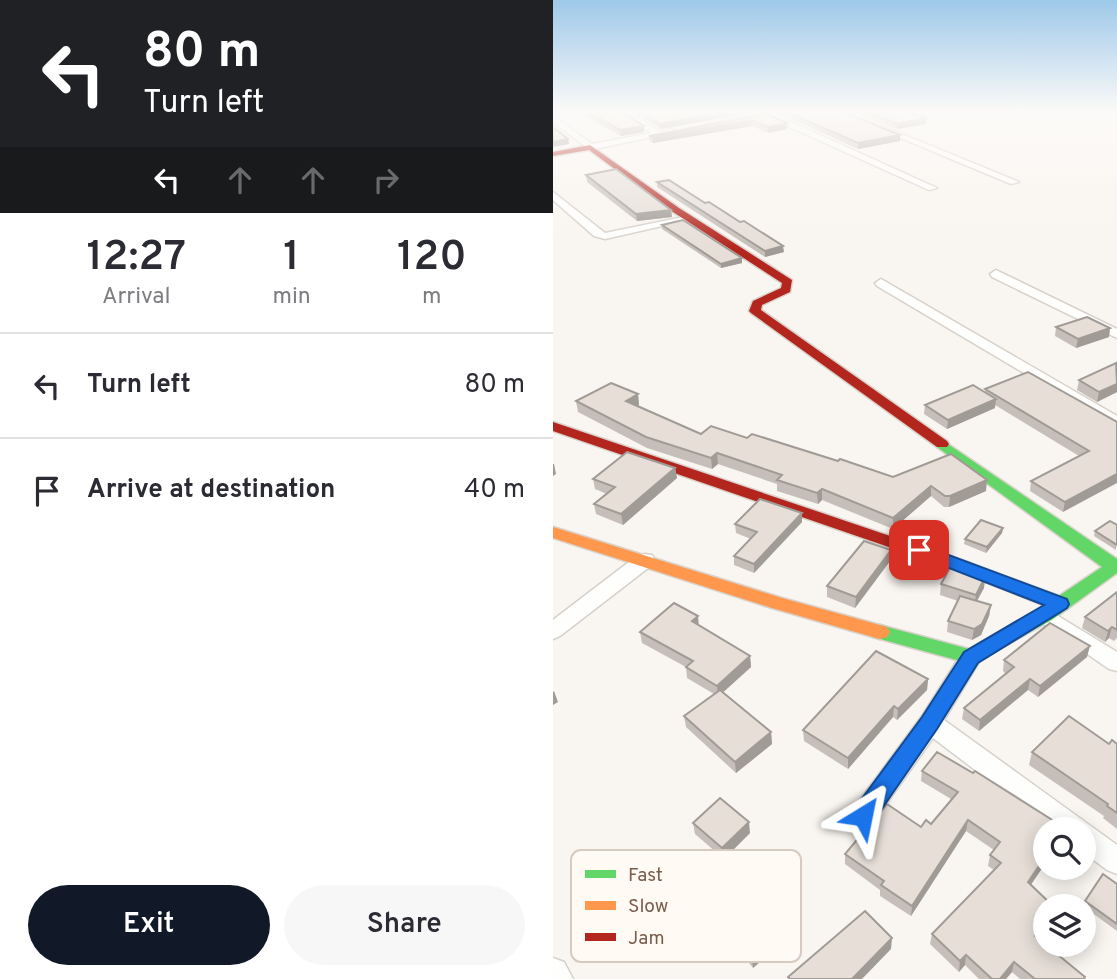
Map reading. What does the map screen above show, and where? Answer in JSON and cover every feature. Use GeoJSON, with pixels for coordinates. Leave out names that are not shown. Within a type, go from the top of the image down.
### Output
{"type":"FeatureCollection","features":[{"type":"Feature","properties":{"kind":"street"},"geometry":{"type":"LineString","coordinates":[[603,157],[688,219],[788,282],[786,290],[757,303],[755,311],[1116,566],[1053,609],[971,657],[930,723],[863,816]]}},
{"type":"Feature","properties":{"kind":"street"},"geometry":{"type":"LineString","coordinates":[[862,157],[932,188]]}},
{"type":"Feature","properties":{"kind":"street"},"geometry":{"type":"LineString","coordinates":[[952,157],[1014,182]]}},
{"type":"Feature","properties":{"kind":"street"},"geometry":{"type":"LineString","coordinates":[[553,195],[598,234],[605,236],[688,219]]}},
{"type":"Feature","properties":{"kind":"street"},"geometry":{"type":"LineString","coordinates":[[996,274],[1117,334]]}},
{"type":"Feature","properties":{"kind":"street"},"geometry":{"type":"LineString","coordinates":[[881,283],[1117,423]]}},
{"type":"Feature","properties":{"kind":"street"},"geometry":{"type":"LineString","coordinates":[[553,426],[919,550],[1053,609],[1117,663]]}},
{"type":"Feature","properties":{"kind":"street"},"geometry":{"type":"LineString","coordinates":[[553,531],[778,603],[971,657]]}},
{"type":"Feature","properties":{"kind":"street"},"geometry":{"type":"LineString","coordinates":[[553,631],[645,560]]}},
{"type":"Feature","properties":{"kind":"street"},"geometry":{"type":"LineString","coordinates":[[930,723],[1057,817]]}},
{"type":"Feature","properties":{"kind":"street"},"geometry":{"type":"LineString","coordinates":[[1096,845],[1117,860]]}},
{"type":"Feature","properties":{"kind":"street"},"geometry":{"type":"LineString","coordinates":[[553,972],[558,979]]}},
{"type":"Feature","properties":{"kind":"building"},"geometry":{"type":"Polygon","coordinates":[[[616,169],[671,210],[636,214],[586,175],[616,169]]]}},
{"type":"Feature","properties":{"kind":"building"},"geometry":{"type":"Polygon","coordinates":[[[669,180],[783,246],[765,251],[657,182],[669,180]]]}},
{"type":"Feature","properties":{"kind":"building"},"geometry":{"type":"Polygon","coordinates":[[[683,220],[742,258],[721,264],[662,225],[683,220]]]}},
{"type":"Feature","properties":{"kind":"building"},"geometry":{"type":"Polygon","coordinates":[[[1087,317],[1110,328],[1078,339],[1056,327],[1087,317]]]}},
{"type":"Feature","properties":{"kind":"building"},"geometry":{"type":"Polygon","coordinates":[[[1116,363],[1117,384],[1099,392],[1079,380],[1116,363]]]}},
{"type":"Feature","properties":{"kind":"building"},"geometry":{"type":"Polygon","coordinates":[[[1028,372],[1117,422],[1117,474],[1065,502],[1031,481],[1089,451],[985,389],[1028,372]]]}},
{"type":"Feature","properties":{"kind":"building"},"geometry":{"type":"Polygon","coordinates":[[[611,383],[638,394],[626,401],[701,434],[711,426],[747,438],[752,434],[893,477],[951,454],[987,480],[950,496],[945,496],[931,486],[893,518],[822,489],[817,493],[777,480],[782,475],[717,453],[711,458],[646,437],[576,401],[611,383]]]}},
{"type":"Feature","properties":{"kind":"building"},"geometry":{"type":"Polygon","coordinates":[[[973,385],[996,399],[948,420],[925,405],[973,385]]]}},
{"type":"Feature","properties":{"kind":"building"},"geometry":{"type":"Polygon","coordinates":[[[627,452],[675,468],[621,514],[594,504],[615,487],[593,479],[627,452]]]}},
{"type":"Feature","properties":{"kind":"building"},"geometry":{"type":"Polygon","coordinates":[[[760,499],[802,513],[754,564],[734,556],[757,532],[735,524],[760,499]]]}},
{"type":"Feature","properties":{"kind":"building"},"geometry":{"type":"Polygon","coordinates":[[[981,520],[1003,528],[987,547],[965,539],[981,520]]]}},
{"type":"Feature","properties":{"kind":"building"},"geometry":{"type":"Polygon","coordinates":[[[1110,521],[1117,525],[1117,545],[1095,531],[1110,521]]]}},
{"type":"Feature","properties":{"kind":"building"},"geometry":{"type":"Polygon","coordinates":[[[864,541],[891,550],[856,597],[827,586],[864,541]]]}},
{"type":"Feature","properties":{"kind":"building"},"geometry":{"type":"Polygon","coordinates":[[[952,564],[985,577],[976,595],[941,584],[952,564]]]}},
{"type":"Feature","properties":{"kind":"building"},"geometry":{"type":"Polygon","coordinates":[[[1117,592],[1117,630],[1112,627],[1108,631],[1085,617],[1117,592]]]}},
{"type":"Feature","properties":{"kind":"building"},"geometry":{"type":"Polygon","coordinates":[[[960,596],[991,605],[982,624],[974,629],[948,621],[960,596]]]}},
{"type":"Feature","properties":{"kind":"building"},"geometry":{"type":"Polygon","coordinates":[[[674,603],[698,616],[692,621],[750,656],[717,686],[686,667],[693,661],[640,632],[674,603]]]}},
{"type":"Feature","properties":{"kind":"building"},"geometry":{"type":"Polygon","coordinates":[[[1050,623],[1090,646],[1040,686],[1030,679],[980,720],[964,708],[1014,667],[1004,660],[1050,623]]]}},
{"type":"Feature","properties":{"kind":"building"},"geometry":{"type":"Polygon","coordinates":[[[876,651],[928,679],[898,709],[894,706],[848,758],[803,730],[876,651]]]}},
{"type":"Feature","properties":{"kind":"building"},"geometry":{"type":"Polygon","coordinates":[[[720,690],[771,732],[735,762],[684,716],[720,690]]]}},
{"type":"Feature","properties":{"kind":"building"},"geometry":{"type":"Polygon","coordinates":[[[1069,716],[1109,744],[1112,740],[1117,744],[1117,813],[1032,752],[1069,716]]]}},
{"type":"Feature","properties":{"kind":"building"},"geometry":{"type":"Polygon","coordinates":[[[937,752],[973,773],[975,771],[1048,817],[1033,817],[1033,875],[1028,882],[1040,894],[1033,894],[1033,957],[1061,957],[1085,977],[1084,979],[1035,979],[1014,962],[1000,979],[992,979],[966,955],[960,961],[932,934],[1001,863],[990,855],[1000,842],[968,820],[912,906],[881,885],[884,881],[845,854],[887,804],[921,827],[926,820],[931,824],[958,792],[922,771],[937,752]]]}},
{"type":"Feature","properties":{"kind":"building"},"geometry":{"type":"Polygon","coordinates":[[[720,798],[749,822],[722,848],[693,823],[720,798]]]}},
{"type":"Feature","properties":{"kind":"building"},"geometry":{"type":"Polygon","coordinates":[[[1103,874],[1117,884],[1117,924],[1096,909],[1096,894],[1090,894],[1103,874]]]}},
{"type":"Feature","properties":{"kind":"building"},"geometry":{"type":"Polygon","coordinates":[[[865,911],[892,938],[852,979],[788,977],[865,911]]]}},
{"type":"Feature","properties":{"kind":"traffic: fast"},"geometry":{"type":"LineString","coordinates":[[942,444],[1114,567]]}},
{"type":"Feature","properties":{"kind":"traffic: fast"},"geometry":{"type":"LineString","coordinates":[[880,632],[971,657],[1045,615],[1117,565]]}},
{"type":"Feature","properties":{"kind":"traffic: slow"},"geometry":{"type":"LineString","coordinates":[[553,532],[880,632]]}},
{"type":"Feature","properties":{"kind":"traffic: slow"},"geometry":{"type":"LineString","coordinates":[[964,567],[1060,604]]}},
{"type":"Feature","properties":{"kind":"traffic: jam"},"geometry":{"type":"LineString","coordinates":[[603,157],[676,210],[788,282],[786,290],[757,303],[755,311],[942,444]]}},
{"type":"Feature","properties":{"kind":"traffic: jam"},"geometry":{"type":"LineString","coordinates":[[553,426],[964,567]]}},
{"type":"Feature","properties":{"kind":"route"},"geometry":{"type":"LineString","coordinates":[[863,816],[930,723],[971,657],[1060,604],[919,550]]}}]}
